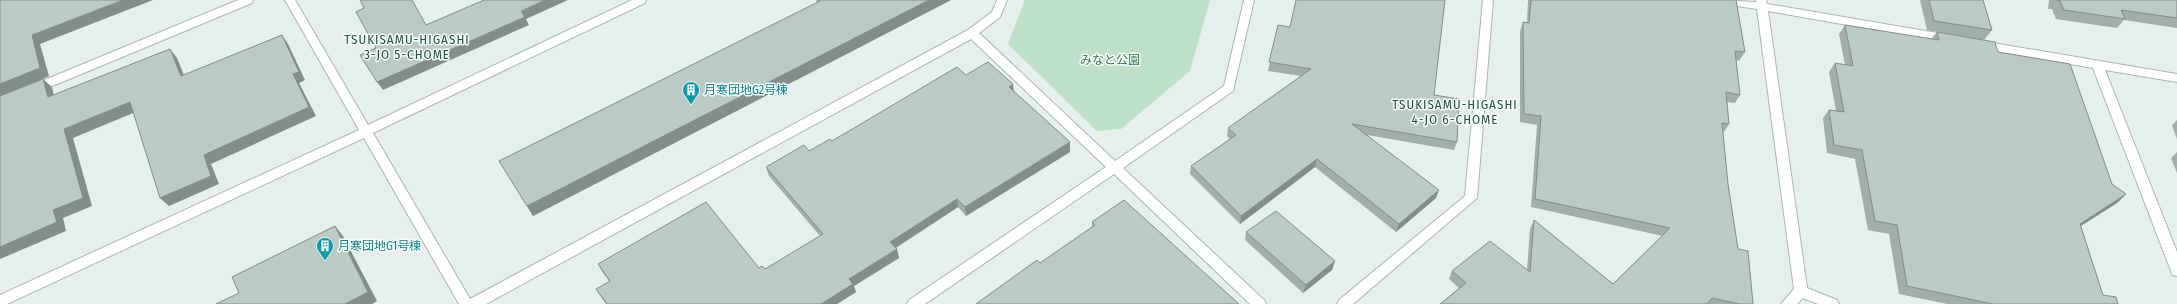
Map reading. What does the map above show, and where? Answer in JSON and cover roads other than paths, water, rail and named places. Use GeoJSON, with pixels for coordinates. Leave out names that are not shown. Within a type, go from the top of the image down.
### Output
{"type":"FeatureCollection","features":[{"type":"Feature","properties":{"kind":"street"},"geometry":{"type":"LineString","coordinates":[[22,94],[248,0]]}},
{"type":"Feature","properties":{"kind":"street"},"geometry":{"type":"LineString","coordinates":[[290,0],[368,132],[466,304]]}},
{"type":"Feature","properties":{"kind":"street"},"geometry":{"type":"LineString","coordinates":[[0,301],[368,132],[641,0]]}},
{"type":"Feature","properties":{"kind":"street"},"geometry":{"type":"LineString","coordinates":[[474,304],[972,33],[996,14],[1002,0]]}},
{"type":"Feature","properties":{"kind":"street"},"geometry":{"type":"LineString","coordinates":[[914,304],[1229,88],[1248,0]]}},
{"type":"Feature","properties":{"kind":"street"},"geometry":{"type":"LineString","coordinates":[[1344,304],[1471,198],[1488,0]]}},
{"type":"Feature","properties":{"kind":"street"},"geometry":{"type":"LineString","coordinates":[[1724,0],[1762,3],[1957,41]]}},
{"type":"Feature","properties":{"kind":"street"},"geometry":{"type":"LineString","coordinates":[[1762,3],[1801,291]]}},
{"type":"Feature","properties":{"kind":"street"},"geometry":{"type":"LineString","coordinates":[[972,33],[1259,304]]}},
{"type":"Feature","properties":{"kind":"street"},"geometry":{"type":"LineString","coordinates":[[1973,44],[2177,78]]}},
{"type":"Feature","properties":{"kind":"street"},"geometry":{"type":"LineString","coordinates":[[2098,66],[2172,240],[2177,272]]}},
{"type":"Feature","properties":{"kind":"street"},"geometry":{"type":"LineString","coordinates":[[1788,304],[1801,291]]}},
{"type":"Feature","properties":{"kind":"street"},"geometry":{"type":"LineString","coordinates":[[1801,291],[1832,304]]}},
{"type":"Feature","properties":{"kind":"place","name":"月寒団地G2号棟"},"geometry":{"type":"Point","coordinates":[691,105]}},
{"type":"Feature","properties":{"kind":"place","name":"月寒団地G1号棟"},"geometry":{"type":"Point","coordinates":[325,261]}},
{"type":"Feature","properties":{"kind":"district","name":"TSUKISAMU-HIGASHI 3-JO 5-CHOME"},"geometry":{"type":"Point","coordinates":[407,46]}},
{"type":"Feature","properties":{"kind":"district","name":"TSUKISAMU-HIGASHI 4-JO 6-CHOME"},"geometry":{"type":"Point","coordinates":[1455,112]}},
{"type":"Feature","properties":{"kind":"park label","name":"みなと公園"},"geometry":{"type":"Point","coordinates":[1110,60]}}]}
